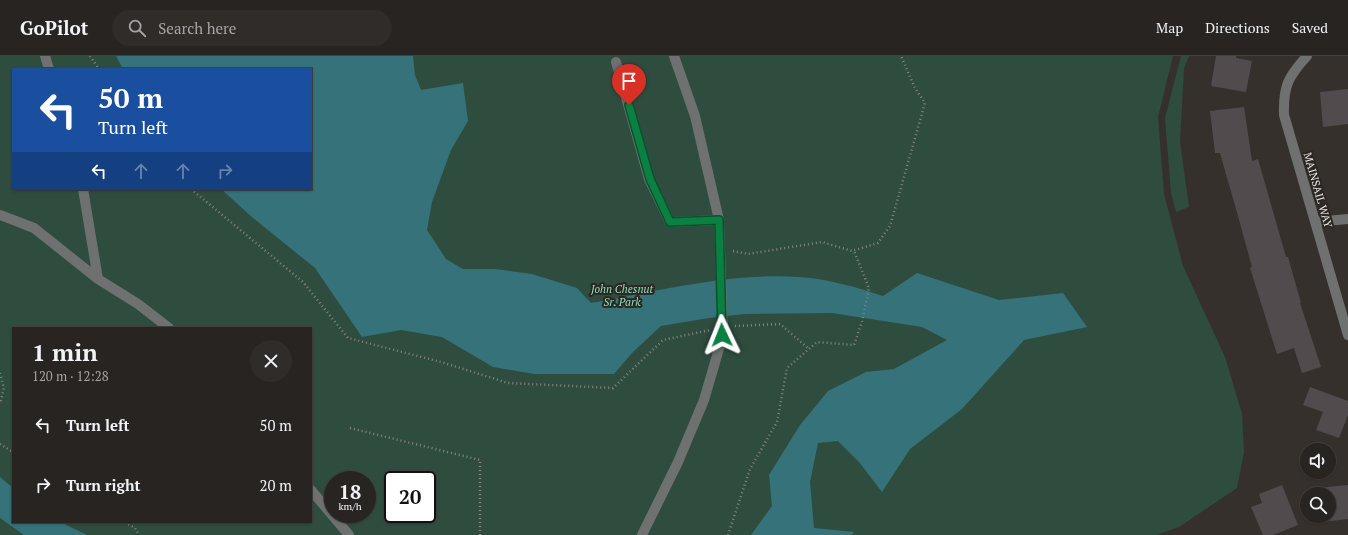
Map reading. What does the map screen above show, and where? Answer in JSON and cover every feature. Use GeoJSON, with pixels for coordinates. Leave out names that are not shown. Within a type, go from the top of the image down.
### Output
{"type":"FeatureCollection","features":[{"type":"Feature","properties":{"kind":"street"},"geometry":{"type":"LineString","coordinates":[[44,56],[49,68]]}},
{"type":"Feature","properties":{"kind":"street"},"geometry":{"type":"LineString","coordinates":[[642,535],[678,462],[704,400],[722,335],[719,220],[694,116],[674,56]]}},
{"type":"Feature","properties":{"kind":"street","name":"MAINSAIL WAY"},"geometry":{"type":"LineString","coordinates":[[1307,56],[1291,73],[1283,95],[1284,115],[1348,335]]}},
{"type":"Feature","properties":{"kind":"street"},"geometry":{"type":"LineString","coordinates":[[616,62],[650,179],[670,222],[719,220]]}},
{"type":"Feature","properties":{"kind":"street"},"geometry":{"type":"LineString","coordinates":[[83,190],[98,279]]}},
{"type":"Feature","properties":{"kind":"street"},"geometry":{"type":"LineString","coordinates":[[0,215],[34,228],[98,279],[138,304],[168,327]]}},
{"type":"Feature","properties":{"kind":"street"},"geometry":{"type":"LineString","coordinates":[[1315,222],[1348,219]]}},
{"type":"Feature","properties":{"kind":"street"},"geometry":{"type":"LineString","coordinates":[[312,491],[349,535]]}},
{"type":"Feature","properties":{"kind":"path"},"geometry":{"type":"LineString","coordinates":[[90,56],[98,68]]}},
{"type":"Feature","properties":{"kind":"path"},"geometry":{"type":"LineString","coordinates":[[720,238],[733,251],[748,254],[822,242],[854,251],[878,244],[890,226],[926,103],[915,88],[901,56]]}},
{"type":"Feature","properties":{"kind":"path"},"geometry":{"type":"LineString","coordinates":[[192,190],[303,282],[348,338],[441,362],[508,383],[613,388],[663,340],[722,324],[780,324],[809,349]]}},
{"type":"Feature","properties":{"kind":"path"},"geometry":{"type":"LineString","coordinates":[[728,535],[750,469],[777,422],[787,368],[817,342],[854,345],[862,322],[869,288],[854,251]]}},
{"type":"Feature","properties":{"kind":"path"},"geometry":{"type":"LineString","coordinates":[[0,373],[4,388],[0,404]]}},
{"type":"Feature","properties":{"kind":"path"},"geometry":{"type":"LineString","coordinates":[[350,428],[480,460],[480,535]]}},
{"type":"Feature","properties":{"kind":"path"},"geometry":{"type":"LineString","coordinates":[[0,444],[12,451]]}},
{"type":"Feature","properties":{"kind":"path"},"geometry":{"type":"LineString","coordinates":[[127,523],[135,528],[139,535]]}},
{"type":"Feature","properties":{"kind":"green space","name":"John Chesnut Sr. Park"},"geometry":{"type":"Polygon","coordinates":[[[0,56],[1173,56],[1158,117],[1164,194],[1183,266],[1225,357],[1242,414],[1244,452],[1237,488],[1179,527],[1156,535],[0,535],[0,56]]]}},
{"type":"Feature","properties":{"kind":"green space"},"geometry":{"type":"Polygon","coordinates":[[[1181,56],[1189,56],[1184,68],[1180,142],[1189,207],[1176,212],[1171,193],[1165,118],[1181,56]]]}},
{"type":"Feature","properties":{"kind":"water"},"geometry":{"type":"Polygon","coordinates":[[[116,56],[413,56],[415,75],[421,90],[463,83],[468,121],[451,150],[432,202],[427,230],[446,259],[463,269],[495,269],[532,274],[577,288],[591,303],[669,288],[722,280],[774,276],[800,277],[821,280],[883,296],[917,273],[999,300],[1063,293],[1087,327],[1024,340],[962,409],[910,449],[882,492],[859,462],[838,441],[818,443],[810,482],[814,528],[854,532],[852,535],[751,535],[772,506],[769,475],[800,425],[828,391],[866,372],[894,369],[947,340],[922,327],[832,313],[744,314],[661,326],[632,353],[614,374],[534,374],[493,367],[442,337],[401,330],[362,337],[315,268],[253,218],[222,190],[312,190],[312,68],[122,68],[116,56]]]}},
{"type":"Feature","properties":{"kind":"water"},"geometry":{"type":"Polygon","coordinates":[[[0,477],[12,487],[12,523],[62,523],[87,535],[24,535],[0,518],[0,477]]]}},
{"type":"Feature","properties":{"kind":"building"},"geometry":{"type":"Polygon","coordinates":[[[1216,56],[1236,56],[1236,58],[1252,61],[1246,92],[1211,86],[1216,56]]]}},
{"type":"Feature","properties":{"kind":"building"},"geometry":{"type":"Polygon","coordinates":[[[1348,89],[1348,124],[1323,127],[1320,92],[1348,89]]]}},
{"type":"Feature","properties":{"kind":"building"},"geometry":{"type":"Polygon","coordinates":[[[1244,107],[1252,161],[1258,159],[1286,257],[1288,257],[1300,303],[1321,367],[1302,373],[1294,348],[1277,354],[1250,268],[1252,267],[1220,153],[1215,153],[1210,111],[1244,107]]]}},
{"type":"Feature","properties":{"kind":"building"},"geometry":{"type":"Polygon","coordinates":[[[1310,387],[1348,401],[1348,415],[1339,438],[1316,430],[1323,412],[1303,405],[1310,387]]]}},
{"type":"Feature","properties":{"kind":"building"},"geometry":{"type":"Polygon","coordinates":[[[1282,485],[1298,525],[1273,535],[1263,535],[1251,507],[1262,503],[1259,494],[1282,485]]]}},
{"type":"Feature","properties":{"kind":"building"},"geometry":{"type":"Polygon","coordinates":[[[1348,485],[1348,519],[1336,520],[1336,487],[1328,487],[1348,485]]]}},
{"type":"Feature","properties":{"kind":"route"},"geometry":{"type":"LineString","coordinates":[[629,105],[650,179],[670,222],[719,220],[722,335]]}}]}
